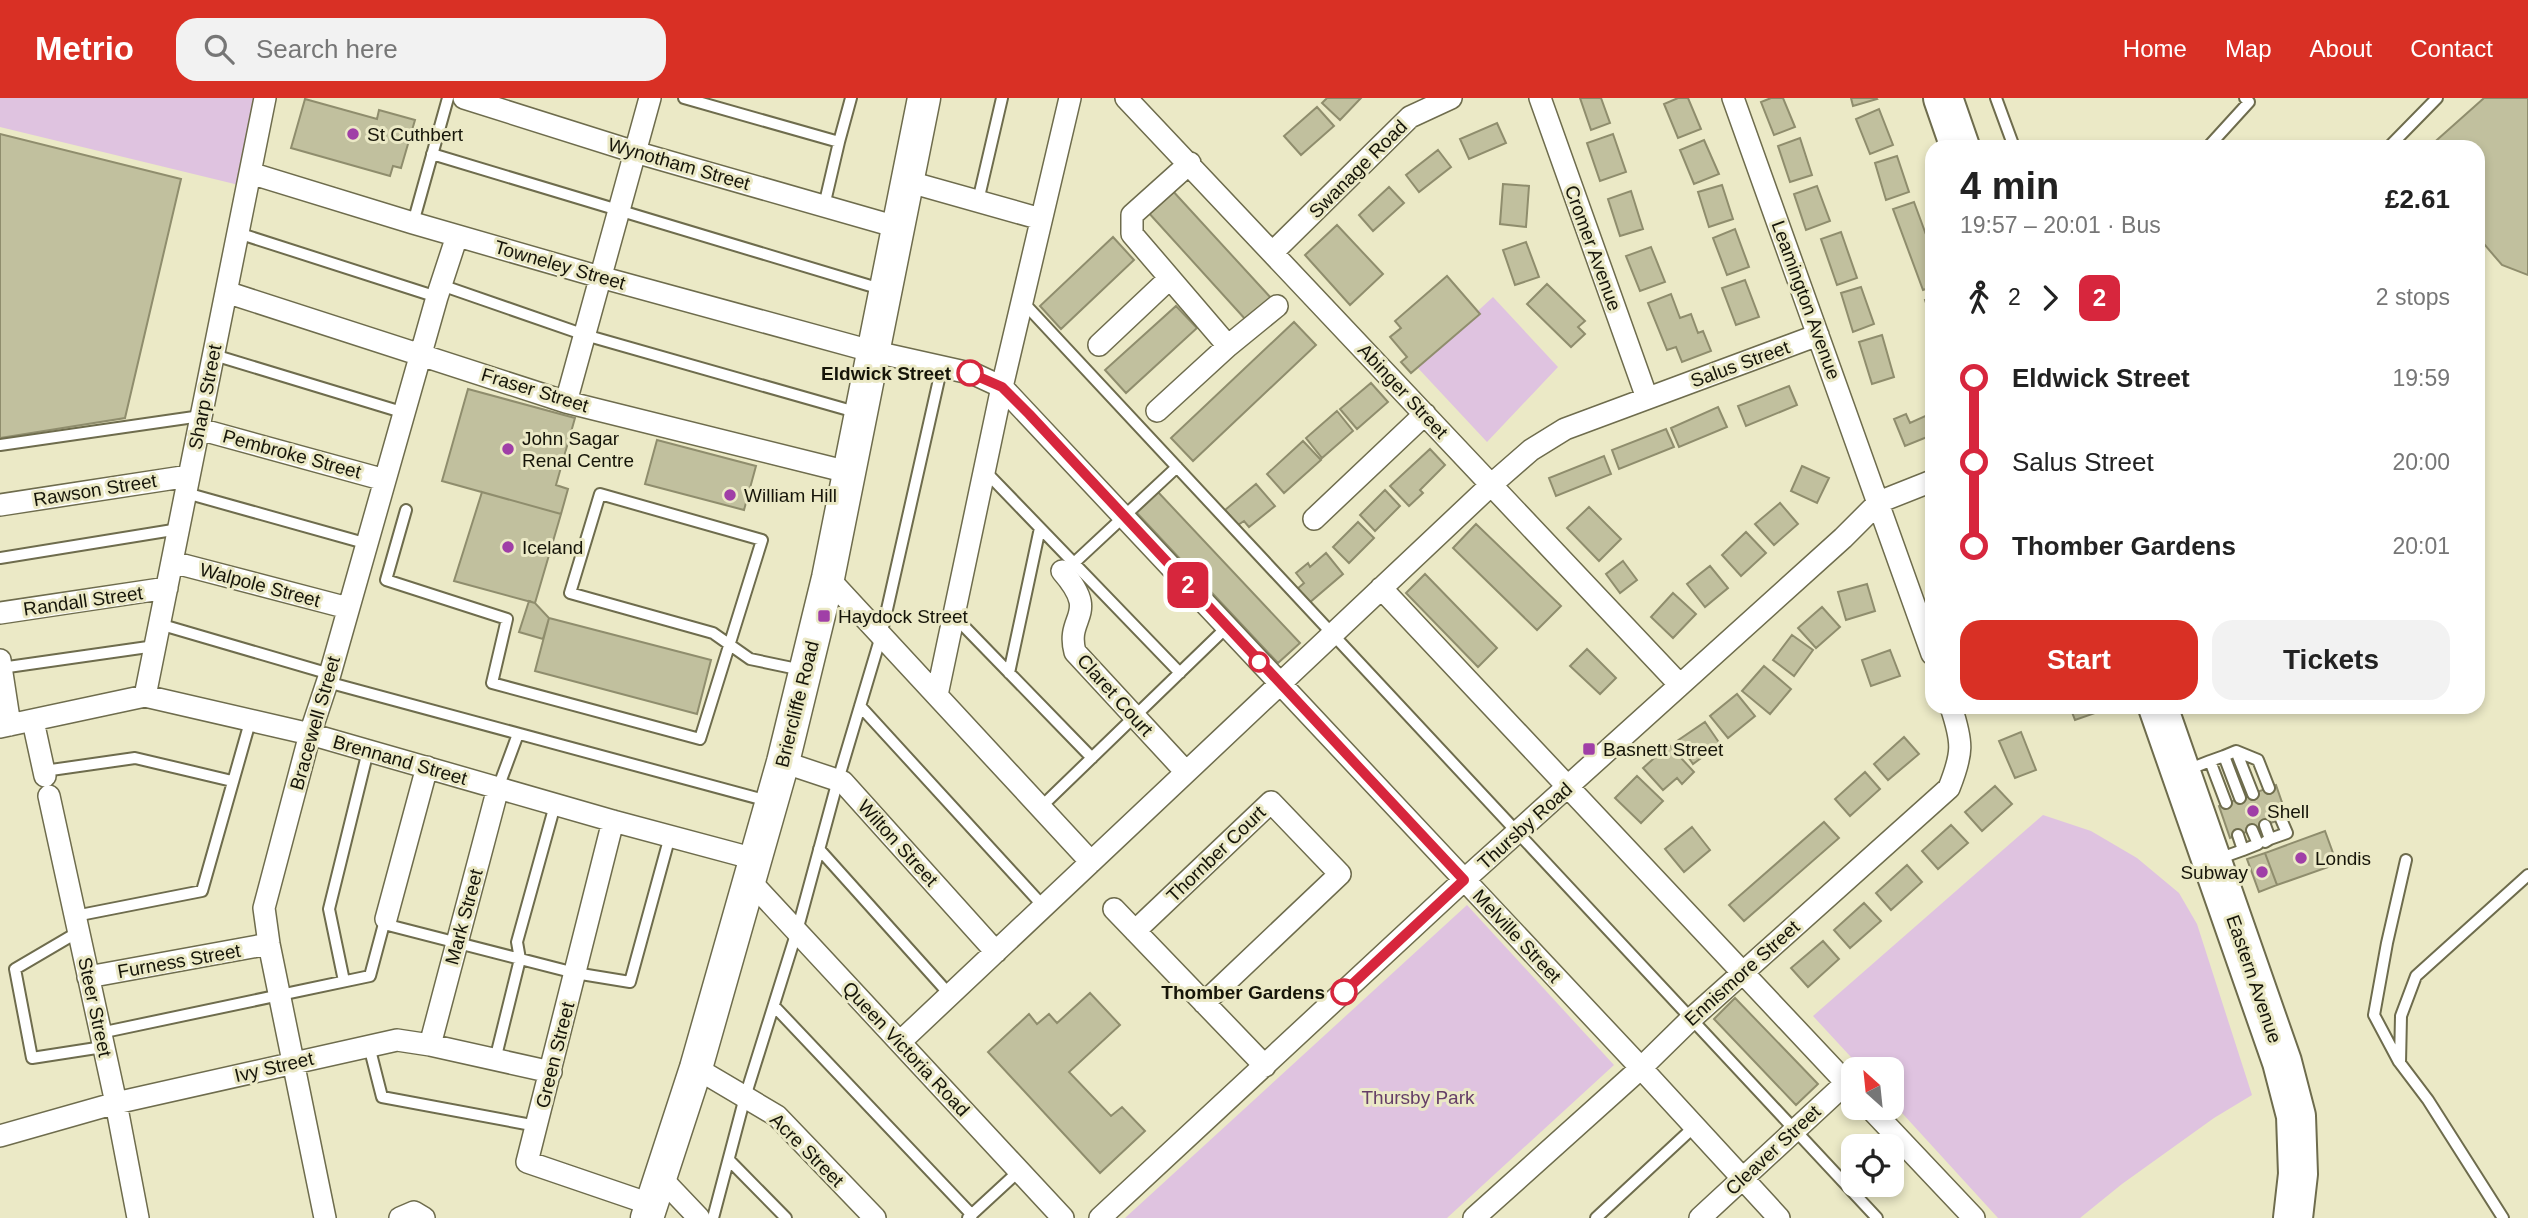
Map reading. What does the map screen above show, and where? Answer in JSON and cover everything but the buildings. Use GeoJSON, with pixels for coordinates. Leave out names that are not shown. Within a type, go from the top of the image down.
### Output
{"type":"FeatureCollection","features":[{"type":"Feature","properties":{"kind":"highway"},"geometry":{"type":"LineString","coordinates":[[1943,98],[1958,140]]}},
{"type":"Feature","properties":{"kind":"highway","name":"Eastern Avenue"},"geometry":{"type":"LineString","coordinates":[[2163,714],[2196,766],[2231,849],[2264,1004],[2297,1116],[2298,1174],[2293,1218]]}},
{"type":"Feature","properties":{"kind":"street","name":"Sharp Street"},"geometry":{"type":"LineString","coordinates":[[145,696],[265,98]]}},
{"type":"Feature","properties":{"kind":"street","name":"Wynotham Street"},"geometry":{"type":"LineString","coordinates":[[464,98],[635,152],[897,227]]}},
{"type":"Feature","properties":{"kind":"street"},"geometry":{"type":"LineString","coordinates":[[566,402],[650,98]]}},
{"type":"Feature","properties":{"kind":"street","name":"Briercliffe Road"},"geometry":{"type":"LineString","coordinates":[[652,1200],[696,1069],[783,762],[828,578],[871,351],[924,98]]}},
{"type":"Feature","properties":{"kind":"street"},"geometry":{"type":"LineString","coordinates":[[937,695],[1002,387],[1070,98]]}},
{"type":"Feature","properties":{"kind":"street","name":"Abinger Street"},"geometry":{"type":"LineString","coordinates":[[1126,98],[1679,684]]}},
{"type":"Feature","properties":{"kind":"street","name":"Swanage Road"},"geometry":{"type":"LineString","coordinates":[[1273,252],[1410,117],[1451,98]]}},
{"type":"Feature","properties":{"kind":"street","name":"Cromer Avenue"},"geometry":{"type":"LineString","coordinates":[[1540,98],[1647,398]]}},
{"type":"Feature","properties":{"kind":"street","name":"Leamington Avenue"},"geometry":{"type":"LineString","coordinates":[[1733,98],[1879,502]]}},
{"type":"Feature","properties":{"kind":"street"},"geometry":{"type":"LineString","coordinates":[[1190,163],[1132,215],[1132,234],[1228,346]]}},
{"type":"Feature","properties":{"kind":"street","name":"Towneley Street"},"geometry":{"type":"LineString","coordinates":[[250,173],[600,277],[871,351]]}},
{"type":"Feature","properties":{"kind":"street"},"geometry":{"type":"LineString","coordinates":[[906,181],[1041,219]]}},
{"type":"Feature","properties":{"kind":"street","name":"Bracewell Street"},"geometry":{"type":"LineString","coordinates":[[326,1218],[269,944],[264,908],[310,734],[329,678],[457,236]]}},
{"type":"Feature","properties":{"kind":"street"},"geometry":{"type":"LineString","coordinates":[[1099,345],[1169,279]]}},
{"type":"Feature","properties":{"kind":"street","name":"Fraser Street"},"geometry":{"type":"LineString","coordinates":[[226,292],[566,402],[848,472]]}},
{"type":"Feature","properties":{"kind":"street"},"geometry":{"type":"LineString","coordinates":[[1157,411],[1228,346],[1277,306]]}},
{"type":"Feature","properties":{"kind":"street","name":"Salus Street"},"geometry":{"type":"LineString","coordinates":[[900,1042],[1531,450],[1565,429],[1818,335]]}},
{"type":"Feature","properties":{"kind":"street","name":"Melville Street"},"geometry":{"type":"LineString","coordinates":[[871,351],[974,374],[1002,387],[1779,1218]]}},
{"type":"Feature","properties":{"kind":"street"},"geometry":{"type":"LineString","coordinates":[[1314,519],[1424,414]]}},
{"type":"Feature","properties":{"kind":"street","name":"Pembroke Street"},"geometry":{"type":"LineString","coordinates":[[200,423],[386,480]]}},
{"type":"Feature","properties":{"kind":"street","name":"Thursby Road"},"geometry":{"type":"LineString","coordinates":[[1100,1218],[1464,880],[1843,538],[1879,502],[1925,484]]}},
{"type":"Feature","properties":{"kind":"street","name":"Rawson Street"},"geometry":{"type":"LineString","coordinates":[[0,505],[187,485]]}},
{"type":"Feature","properties":{"kind":"street"},"geometry":{"type":"LineString","coordinates":[[1879,502],[1925,634]]}},
{"type":"Feature","properties":{"kind":"street","name":"Walpole Street"},"geometry":{"type":"LineString","coordinates":[[172,562],[348,608]]}},
{"type":"Feature","properties":{"kind":"street","name":"Claret Court"},"geometry":{"type":"LineString","coordinates":[[1068,567],[1082,610],[1074,637],[1075,652],[1186,772]]}},
{"type":"Feature","properties":{"kind":"street"},"geometry":{"type":"LineString","coordinates":[[828,578],[1091,862]]}},
{"type":"Feature","properties":{"kind":"street","name":"Randall Street"},"geometry":{"type":"LineString","coordinates":[[0,613],[167,588]]}},
{"type":"Feature","properties":{"kind":"street"},"geometry":{"type":"LineString","coordinates":[[1381,588],[1841,1076]]}},
{"type":"Feature","properties":{"kind":"street"},"geometry":{"type":"LineString","coordinates":[[1,664],[5,726]]}},
{"type":"Feature","properties":{"kind":"street","name":"Brennand Street"},"geometry":{"type":"LineString","coordinates":[[5,726],[145,696],[310,734],[670,836],[752,869]]}},
{"type":"Feature","properties":{"kind":"street","name":"Ennismore Street"},"geometry":{"type":"LineString","coordinates":[[1474,1218],[1641,1068],[1742,972],[1949,788],[1960,760],[1958,729],[1953,714]]}},
{"type":"Feature","properties":{"kind":"street","name":"Steer Street"},"geometry":{"type":"LineString","coordinates":[[33,721],[138,1218]]}},
{"type":"Feature","properties":{"kind":"street","name":"Wilton Street"},"geometry":{"type":"LineString","coordinates":[[783,762],[843,782],[996,952]]}},
{"type":"Feature","properties":{"kind":"street"},"geometry":{"type":"LineString","coordinates":[[385,922],[427,767]]}},
{"type":"Feature","properties":{"kind":"street","name":"Mark Street"},"geometry":{"type":"LineString","coordinates":[[430,1045],[498,788]]}},
{"type":"Feature","properties":{"kind":"street","name":"Thornber Court"},"geometry":{"type":"LineString","coordinates":[[1135,931],[1271,802],[1289,820],[1340,874],[1204,1003]]}},
{"type":"Feature","properties":{"kind":"street","name":"Green Street"},"geometry":{"type":"LineString","coordinates":[[612,821],[527,1162],[652,1200]]}},
{"type":"Feature","properties":{"kind":"street","name":"Queen Victoria Road"},"geometry":{"type":"LineString","coordinates":[[752,869],[797,931],[1063,1218]]}},
{"type":"Feature","properties":{"kind":"street"},"geometry":{"type":"LineString","coordinates":[[1114,909],[1265,1066]]}},
{"type":"Feature","properties":{"kind":"street","name":"Furness Street"},"geometry":{"type":"LineString","coordinates":[[88,977],[269,944]]}},
{"type":"Feature","properties":{"kind":"street","name":"Ivy Street"},"geometry":{"type":"LineString","coordinates":[[0,1136],[116,1104],[397,1040],[551,1072]]}},
{"type":"Feature","properties":{"kind":"street","name":"Acre Street"},"geometry":{"type":"LineString","coordinates":[[696,1069],[777,1116],[874,1218]]}},
{"type":"Feature","properties":{"kind":"street","name":"Cleaver Street"},"geometry":{"type":"LineString","coordinates":[[1700,1218],[1795,1130],[1841,1093]]}},
{"type":"Feature","properties":{"kind":"street"},"geometry":{"type":"LineString","coordinates":[[1881,1120],[1973,1218]]}},
{"type":"Feature","properties":{"kind":"street"},"geometry":{"type":"LineString","coordinates":[[652,1200],[699,1218]]}},
{"type":"Feature","properties":{"kind":"lane"},"geometry":{"type":"LineString","coordinates":[[413,223],[448,98]]}},
{"type":"Feature","properties":{"kind":"lane"},"geometry":{"type":"LineString","coordinates":[[684,98],[839,142]]}},
{"type":"Feature","properties":{"kind":"lane"},"geometry":{"type":"LineString","coordinates":[[824,206],[851,98]]}},
{"type":"Feature","properties":{"kind":"lane"},"geometry":{"type":"LineString","coordinates":[[978,201],[1002,98]]}},
{"type":"Feature","properties":{"kind":"lane"},"geometry":{"type":"LineString","coordinates":[[1996,98],[2011,140]]}},
{"type":"Feature","properties":{"kind":"lane"},"geometry":{"type":"LineString","coordinates":[[2214,140],[2249,102],[2245,98]]}},
{"type":"Feature","properties":{"kind":"lane"},"geometry":{"type":"LineString","coordinates":[[2396,140],[2437,98]]}},
{"type":"Feature","properties":{"kind":"lane"},"geometry":{"type":"LineString","coordinates":[[432,154],[884,290]]}},
{"type":"Feature","properties":{"kind":"lane"},"geometry":{"type":"LineString","coordinates":[[238,233],[859,413]]}},
{"type":"Feature","properties":{"kind":"lane"},"geometry":{"type":"LineString","coordinates":[[1022,301],[1877,1218]]}},
{"type":"Feature","properties":{"kind":"lane"},"geometry":{"type":"LineString","coordinates":[[214,355],[405,413]]}},
{"type":"Feature","properties":{"kind":"lane"},"geometry":{"type":"LineString","coordinates":[[713,1218],[745,1097],[797,931],[881,636],[942,366]]}},
{"type":"Feature","properties":{"kind":"lane"},"geometry":{"type":"LineString","coordinates":[[0,445],[200,423]]}},
{"type":"Feature","properties":{"kind":"lane"},"geometry":{"type":"LineString","coordinates":[[1068,567],[1177,467]]}},
{"type":"Feature","properties":{"kind":"lane"},"geometry":{"type":"LineString","coordinates":[[985,470],[1040,528],[1068,567],[1180,673]]}},
{"type":"Feature","properties":{"kind":"lane"},"geometry":{"type":"LineString","coordinates":[[187,485],[368,544]]}},
{"type":"Feature","properties":{"kind":"lane"},"geometry":{"type":"LineString","coordinates":[[406,510],[386,580],[507,619],[492,683],[700,739],[730,644],[762,540],[600,494],[570,593],[713,633],[730,644],[750,659],[805,670]]}},
{"type":"Feature","properties":{"kind":"lane"},"geometry":{"type":"LineString","coordinates":[[1009,673],[1040,528]]}},
{"type":"Feature","properties":{"kind":"lane"},"geometry":{"type":"LineString","coordinates":[[0,558],[179,529]]}},
{"type":"Feature","properties":{"kind":"lane"},"geometry":{"type":"LineString","coordinates":[[954,616],[1092,758]]}},
{"type":"Feature","properties":{"kind":"lane"},"geometry":{"type":"LineString","coordinates":[[159,624],[518,734],[772,802]]}},
{"type":"Feature","properties":{"kind":"lane"},"geometry":{"type":"LineString","coordinates":[[1041,807],[1227,627]]}},
{"type":"Feature","properties":{"kind":"lane"},"geometry":{"type":"LineString","coordinates":[[1,664],[155,646]]}},
{"type":"Feature","properties":{"kind":"lane"},"geometry":{"type":"LineString","coordinates":[[860,706],[1044,907]]}},
{"type":"Feature","properties":{"kind":"lane"},"geometry":{"type":"LineString","coordinates":[[250,722],[202,891],[77,924],[15,969],[32,1058],[370,976],[385,922],[575,973],[630,982],[670,836]]}},
{"type":"Feature","properties":{"kind":"lane"},"geometry":{"type":"LineString","coordinates":[[498,788],[518,734]]}},
{"type":"Feature","properties":{"kind":"lane"},"geometry":{"type":"LineString","coordinates":[[344,981],[328,909],[368,751]]}},
{"type":"Feature","properties":{"kind":"lane"},"geometry":{"type":"LineString","coordinates":[[2226,803],[2196,766],[2236,751],[2258,760],[2269,788]]}},
{"type":"Feature","properties":{"kind":"lane"},"geometry":{"type":"LineString","coordinates":[[2236,751],[2253,794]]}},
{"type":"Feature","properties":{"kind":"lane"},"geometry":{"type":"LineString","coordinates":[[2224,756],[2240,798]]}},
{"type":"Feature","properties":{"kind":"lane"},"geometry":{"type":"LineString","coordinates":[[46,781],[135,758],[232,781]]}},
{"type":"Feature","properties":{"kind":"lane"},"geometry":{"type":"LineString","coordinates":[[495,1060],[520,959],[517,942],[555,805]]}},
{"type":"Feature","properties":{"kind":"lane"},"geometry":{"type":"LineString","coordinates":[[2231,849],[2258,845],[2287,833],[2281,819]]}},
{"type":"Feature","properties":{"kind":"lane"},"geometry":{"type":"LineString","coordinates":[[2265,825],[2270,839]]}},
{"type":"Feature","properties":{"kind":"lane"},"geometry":{"type":"LineString","coordinates":[[2252,830],[2258,845]]}},
{"type":"Feature","properties":{"kind":"lane"},"geometry":{"type":"LineString","coordinates":[[819,849],[950,995]]}},
{"type":"Feature","properties":{"kind":"lane"},"geometry":{"type":"LineString","coordinates":[[2406,860],[2374,1015],[2400,1063],[2428,1100],[2503,1218]]}},
{"type":"Feature","properties":{"kind":"lane"},"geometry":{"type":"LineString","coordinates":[[2400,1063],[2401,1016],[2416,976],[2528,875]]}},
{"type":"Feature","properties":{"kind":"lane"},"geometry":{"type":"LineString","coordinates":[[774,1006],[970,1216],[1019,1171]]}},
{"type":"Feature","properties":{"kind":"lane"},"geometry":{"type":"LineString","coordinates":[[369,1046],[382,1097],[537,1126]]}},
{"type":"Feature","properties":{"kind":"lane"},"geometry":{"type":"LineString","coordinates":[[1596,1218],[1695,1126]]}},
{"type":"Feature","properties":{"kind":"lane"},"geometry":{"type":"LineString","coordinates":[[729,1160],[786,1218]]}},
{"type":"Feature","properties":{"kind":"green space"},"geometry":{"type":"Polygon","coordinates":[[[0,98],[265,98],[247,187],[0,127],[0,98]]]}},
{"type":"Feature","properties":{"kind":"green space"},"geometry":{"type":"Polygon","coordinates":[[[1493,297],[1558,367],[1487,442],[1417,367],[1493,297]]]}},
{"type":"Feature","properties":{"kind":"green space"},"geometry":{"type":"Polygon","coordinates":[[[2043,815],[2091,831],[2137,858],[2179,893],[2197,924],[2252,1095],[2214,1118],[2122,1184],[2080,1218],[1998,1218],[1904,1115],[1904,1057],[1851,1057],[1813,1016],[2043,815]]]}},
{"type":"Feature","properties":{"kind":"green space","name":"Thursby Park"},"geometry":{"type":"Polygon","coordinates":[[[1467,905],[1614,1065],[1447,1218],[1125,1218],[1467,905]]]}},
{"type":"Feature","properties":{"kind":"bus line","name":"2"},"geometry":{"type":"LineString","coordinates":[[970,373],[1002,387],[1029,414],[1464,880],[1344,992]]}},
{"type":"Feature","properties":{"kind":"place","name":"St Cuthbert"},"geometry":{"type":"Point","coordinates":[353,134]}},
{"type":"Feature","properties":{"kind":"place","name":"Eldwick Street"},"geometry":{"type":"Point","coordinates":[970,373]}},
{"type":"Feature","properties":{"kind":"place","name":"John Sagar Renal Centre"},"geometry":{"type":"Point","coordinates":[508,449]}},
{"type":"Feature","properties":{"kind":"place","name":"William Hill"},"geometry":{"type":"Point","coordinates":[730,495]}},
{"type":"Feature","properties":{"kind":"place","name":"Iceland"},"geometry":{"type":"Point","coordinates":[508,547]}},
{"type":"Feature","properties":{"kind":"place","name":"Haydock Street"},"geometry":{"type":"Point","coordinates":[824,616]}},
{"type":"Feature","properties":{"kind":"place","name":"Basnett Street"},"geometry":{"type":"Point","coordinates":[1589,749]}},
{"type":"Feature","properties":{"kind":"place","name":"Shell"},"geometry":{"type":"Point","coordinates":[2253,811]}},
{"type":"Feature","properties":{"kind":"place","name":"Londis"},"geometry":{"type":"Point","coordinates":[2301,858]}},
{"type":"Feature","properties":{"kind":"place","name":"Subway"},"geometry":{"type":"Point","coordinates":[2262,872]}},
{"type":"Feature","properties":{"kind":"place","name":"Thomber Gardens"},"geometry":{"type":"Point","coordinates":[1344,992]}}]}
